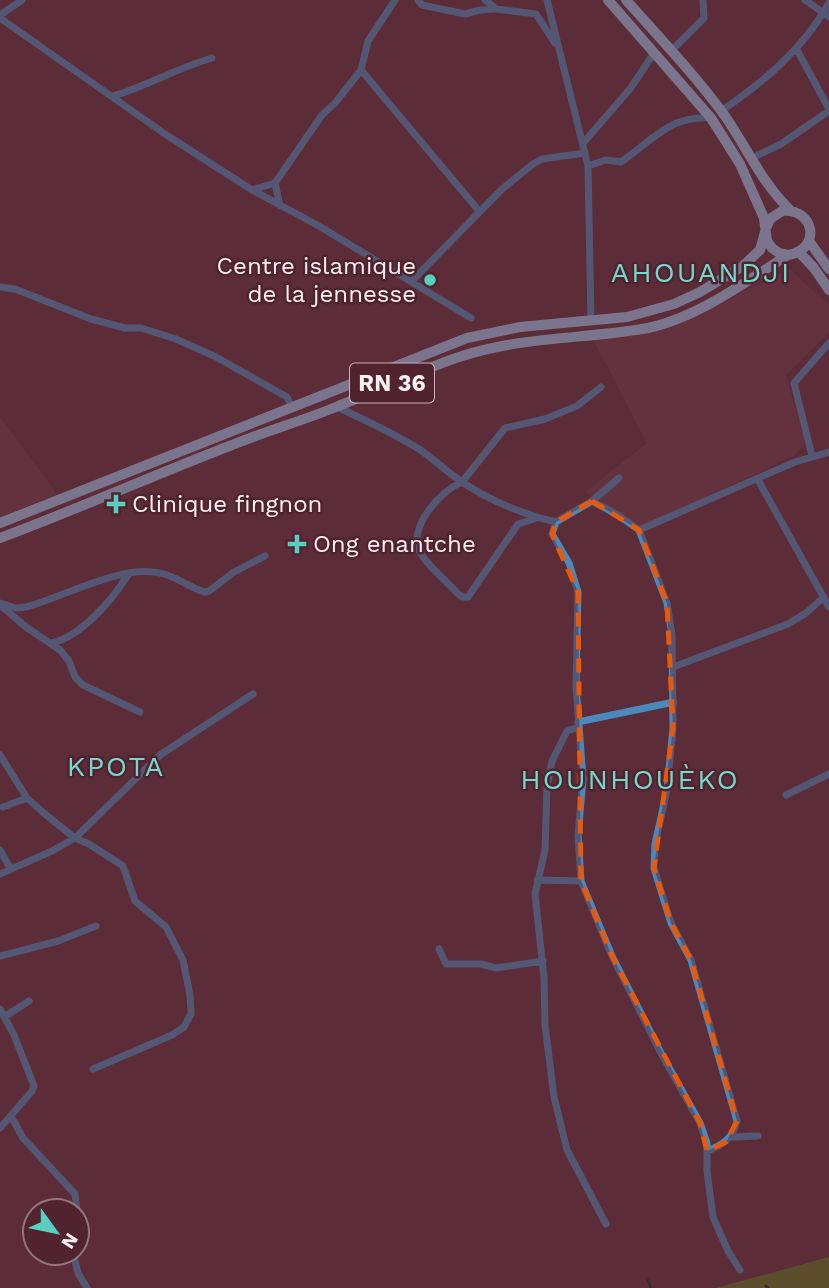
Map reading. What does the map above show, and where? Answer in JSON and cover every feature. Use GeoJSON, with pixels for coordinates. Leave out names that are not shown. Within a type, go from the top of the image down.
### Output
{"type":"FeatureCollection","features":[{"type":"Feature","properties":{"kind":"main road"},"geometry":{"type":"LineString","coordinates":[[608,0],[711,118],[740,164],[766,229],[767,241],[772,248],[779,253],[794,253],[814,268],[829,290]]}},
{"type":"Feature","properties":{"kind":"main road"},"geometry":{"type":"LineString","coordinates":[[626,0],[721,111],[770,189],[790,210],[800,213],[807,221],[810,231],[808,242],[794,253]]}},
{"type":"Feature","properties":{"kind":"main road"},"geometry":{"type":"LineString","coordinates":[[766,229],[775,214],[790,210]]}},
{"type":"Feature","properties":{"kind":"main road","name":"RN 36"},"geometry":{"type":"LineString","coordinates":[[0,523],[467,338],[498,330],[627,317],[653,311],[700,292],[751,260],[763,244],[766,229]]}},
{"type":"Feature","properties":{"kind":"main road"},"geometry":{"type":"LineString","coordinates":[[808,242],[829,269]]}},
{"type":"Feature","properties":{"kind":"main road","name":"RN 36"},"geometry":{"type":"LineString","coordinates":[[0,538],[460,357],[514,344],[644,329],[674,320],[725,295],[794,253]]}},
{"type":"Feature","properties":{"kind":"street"},"geometry":{"type":"LineString","coordinates":[[22,0],[0,17],[165,134],[252,190],[306,219],[471,318]]}},
{"type":"Feature","properties":{"kind":"street"},"geometry":{"type":"LineString","coordinates":[[252,190],[275,183],[322,115],[361,70],[368,41],[395,0]]}},
{"type":"Feature","properties":{"kind":"street"},"geometry":{"type":"LineString","coordinates":[[418,0],[422,5],[465,14],[496,9],[536,14],[557,46]]}},
{"type":"Feature","properties":{"kind":"street"},"geometry":{"type":"LineString","coordinates":[[485,0],[496,9]]}},
{"type":"Feature","properties":{"kind":"street"},"geometry":{"type":"LineString","coordinates":[[547,0],[588,166],[591,320]]}},
{"type":"Feature","properties":{"kind":"street"},"geometry":{"type":"LineString","coordinates":[[671,51],[704,18],[704,0]]}},
{"type":"Feature","properties":{"kind":"street"},"geometry":{"type":"LineString","coordinates":[[805,0],[826,15]]}},
{"type":"Feature","properties":{"kind":"street"},"geometry":{"type":"LineString","coordinates":[[721,111],[772,74],[826,15],[829,4]]}},
{"type":"Feature","properties":{"kind":"street"},"geometry":{"type":"LineString","coordinates":[[752,158],[781,144],[828,106],[796,48]]}},
{"type":"Feature","properties":{"kind":"street"},"geometry":{"type":"LineString","coordinates":[[584,142],[631,89],[654,52]]}},
{"type":"Feature","properties":{"kind":"street"},"geometry":{"type":"LineString","coordinates":[[113,96],[141,88],[181,68],[212,58]]}},
{"type":"Feature","properties":{"kind":"street"},"geometry":{"type":"LineString","coordinates":[[361,70],[479,211]]}},
{"type":"Feature","properties":{"kind":"street"},"geometry":{"type":"LineString","coordinates":[[588,166],[606,160],[621,162],[679,120],[693,117],[711,118]]}},
{"type":"Feature","properties":{"kind":"street"},"geometry":{"type":"LineString","coordinates":[[411,282],[501,190],[538,161],[585,153]]}},
{"type":"Feature","properties":{"kind":"street"},"geometry":{"type":"LineString","coordinates":[[275,183],[280,206]]}},
{"type":"Feature","properties":{"kind":"street"},"geometry":{"type":"LineString","coordinates":[[0,287],[15,289],[91,319],[125,328],[141,328],[176,339],[287,397],[292,407]]}},
{"type":"Feature","properties":{"kind":"street"},"geometry":{"type":"LineString","coordinates":[[812,456],[794,383],[829,343]]}},
{"type":"Feature","properties":{"kind":"street"},"geometry":{"type":"LineString","coordinates":[[537,518],[518,524],[468,597],[462,597],[424,559],[417,546],[420,527],[430,507],[452,486],[462,482],[505,428],[545,419],[577,406],[601,387]]}},
{"type":"Feature","properties":{"kind":"street"},"geometry":{"type":"LineString","coordinates":[[337,407],[420,450],[462,482],[487,496],[537,518],[556,522]]}},
{"type":"Feature","properties":{"kind":"street"},"geometry":{"type":"LineString","coordinates":[[639,530],[812,456],[829,452]]}},
{"type":"Feature","properties":{"kind":"street"},"geometry":{"type":"LineString","coordinates":[[619,478],[592,501],[556,522],[552,534],[569,563],[578,592],[578,724],[583,779],[579,835],[581,881],[612,956],[700,1123],[707,1151],[713,1217],[740,1270]]}},
{"type":"Feature","properties":{"kind":"street"},"geometry":{"type":"LineString","coordinates":[[758,480],[829,607]]}},
{"type":"Feature","properties":{"kind":"street"},"geometry":{"type":"LineString","coordinates":[[592,501],[639,530],[667,603],[672,635],[674,702],[669,776],[655,844],[654,868],[667,914],[688,953],[737,1121],[731,1137],[707,1151]]}},
{"type":"Feature","properties":{"kind":"street"},"geometry":{"type":"LineString","coordinates":[[0,604],[16,608],[33,605],[91,583],[139,571],[166,574],[204,592],[265,556]]}},
{"type":"Feature","properties":{"kind":"street"},"geometry":{"type":"LineString","coordinates":[[51,643],[67,639],[96,614],[110,601],[128,574]]}},
{"type":"Feature","properties":{"kind":"street"},"geometry":{"type":"LineString","coordinates":[[673,667],[788,625],[824,597]]}},
{"type":"Feature","properties":{"kind":"street"},"geometry":{"type":"LineString","coordinates":[[0,604],[65,656],[75,677],[83,685],[140,712]]}},
{"type":"Feature","properties":{"kind":"street"},"geometry":{"type":"LineString","coordinates":[[0,874],[75,838],[160,755],[253,694]]}},
{"type":"Feature","properties":{"kind":"street"},"geometry":{"type":"LineString","coordinates":[[606,1224],[567,1150],[560,1125],[546,1036],[543,961],[535,894],[545,850],[547,786],[552,761],[567,731],[578,724],[674,702]]}},
{"type":"Feature","properties":{"kind":"street"},"geometry":{"type":"LineString","coordinates":[[0,755],[27,798],[75,838],[123,866],[135,901],[166,927],[188,973],[191,1014],[184,1027],[172,1035],[93,1069]]}},
{"type":"Feature","properties":{"kind":"street"},"geometry":{"type":"LineString","coordinates":[[786,795],[829,774]]}},
{"type":"Feature","properties":{"kind":"street"},"geometry":{"type":"LineString","coordinates":[[3,807],[27,798]]}},
{"type":"Feature","properties":{"kind":"street"},"geometry":{"type":"LineString","coordinates":[[0,850],[10,868]]}},
{"type":"Feature","properties":{"kind":"street"},"geometry":{"type":"LineString","coordinates":[[537,880],[581,881]]}},
{"type":"Feature","properties":{"kind":"street"},"geometry":{"type":"LineString","coordinates":[[0,956],[58,941],[96,926]]}},
{"type":"Feature","properties":{"kind":"street"},"geometry":{"type":"LineString","coordinates":[[439,949],[446,964],[481,964],[496,968],[543,961]]}},
{"type":"Feature","properties":{"kind":"street"},"geometry":{"type":"LineString","coordinates":[[0,1128],[34,1086],[15,1035],[2,1013],[29,1001]]}},
{"type":"Feature","properties":{"kind":"street"},"geometry":{"type":"LineString","coordinates":[[11,1116],[23,1139],[75,1197]]}},
{"type":"Feature","properties":{"kind":"street"},"geometry":{"type":"LineString","coordinates":[[731,1137],[758,1136]]}},
{"type":"Feature","properties":{"kind":"street"},"geometry":{"type":"LineString","coordinates":[[76,1267],[87,1288]]}},
{"type":"Feature","properties":{"kind":"highlighted area"},"geometry":{"type":"Polygon","coordinates":[[[592,501],[601,505],[639,530],[667,603],[673,728],[654,868],[671,923],[691,960],[737,1121],[726,1142],[707,1151],[700,1123],[612,956],[581,881],[578,592],[552,534],[556,522],[592,501]]]}},
{"type":"Feature","properties":{"kind":"shaded area"},"geometry":{"type":"Polygon","coordinates":[[[789,269],[829,305],[829,332],[786,375],[805,443],[793,456],[641,527],[585,492],[647,443],[593,339],[671,329],[789,269]]]}},
{"type":"Feature","properties":{"kind":"shaded area"},"geometry":{"type":"Polygon","coordinates":[[[0,417],[57,494],[0,517],[0,417]]]}},
{"type":"Feature","properties":{"kind":"green space"},"geometry":{"type":"Polygon","coordinates":[[[829,1257],[829,1288],[716,1288],[829,1257]]]}},
{"type":"Feature","properties":{"kind":"waterway"},"geometry":{"type":"LineString","coordinates":[[648,1280],[651,1288]]}},
{"type":"Feature","properties":{"kind":"place","name":"Centre islamique de la jennesse"},"geometry":{"type":"Point","coordinates":[430,280]}},
{"type":"Feature","properties":{"kind":"place","name":"Clinique fingnon"},"geometry":{"type":"Point","coordinates":[116,504]}},
{"type":"Feature","properties":{"kind":"place","name":"Ong enantche"},"geometry":{"type":"Point","coordinates":[297,544]}},
{"type":"Feature","properties":{"kind":"district","name":"AHOUANDJI"},"geometry":{"type":"Point","coordinates":[701,272]}},
{"type":"Feature","properties":{"kind":"district","name":"KPOTA"},"geometry":{"type":"Point","coordinates":[116,766]}},
{"type":"Feature","properties":{"kind":"district","name":"HOUNHOUÈKO"},"geometry":{"type":"Point","coordinates":[630,779]}}]}
